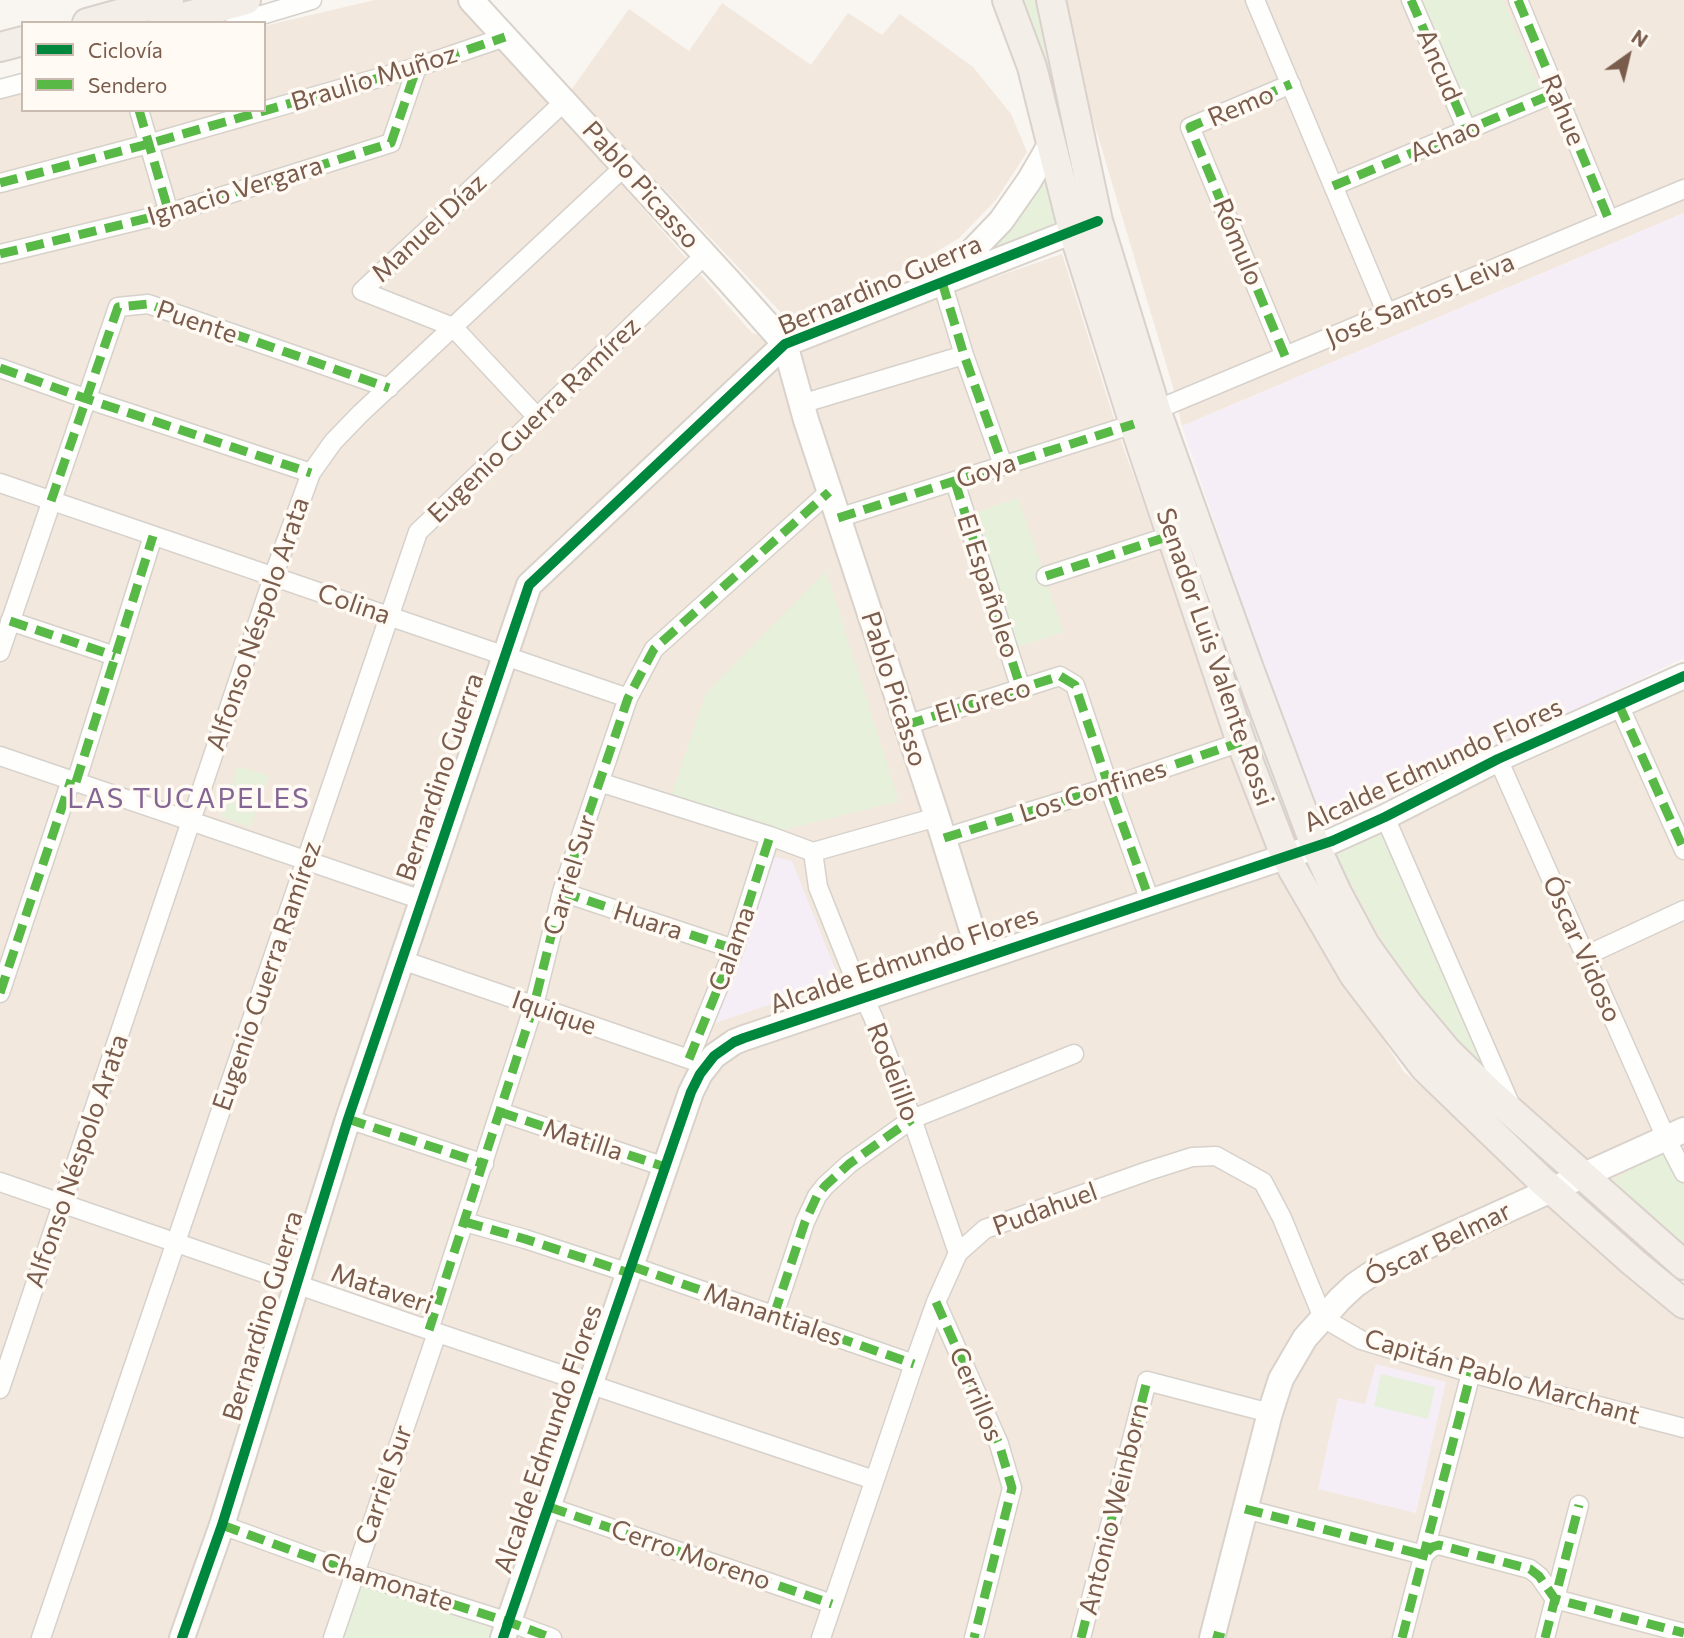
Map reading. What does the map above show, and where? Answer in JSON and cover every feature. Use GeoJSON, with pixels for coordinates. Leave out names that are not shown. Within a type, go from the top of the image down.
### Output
{"type":"FeatureCollection","features":[{"type":"Feature","properties":{"kind":"main road"},"geometry":{"type":"LineString","coordinates":[[94,21],[169,0]]}},
{"type":"Feature","properties":{"kind":"main road"},"geometry":{"type":"LineString","coordinates":[[169,21],[246,0]]}},
{"type":"Feature","properties":{"kind":"main road","name":"Senador Luis Valente Rossi"},"geometry":{"type":"LineString","coordinates":[[1007,0],[1032,67],[1050,145],[1085,226],[1145,417],[1173,535],[1241,742],[1293,870],[1354,975],[1424,1068],[1551,1190],[1684,1304]]}},
{"type":"Feature","properties":{"kind":"main road","name":"Senador Luis Valente Rossi"},"geometry":{"type":"LineString","coordinates":[[1051,0],[1085,226]]}},
{"type":"Feature","properties":{"kind":"main road"},"geometry":{"type":"LineString","coordinates":[[0,47],[21,42]]}},
{"type":"Feature","properties":{"kind":"main road"},"geometry":{"type":"LineString","coordinates":[[0,67],[21,62]]}},
{"type":"Feature","properties":{"kind":"main road","name":"Senador Luis Valente Rossi"},"geometry":{"type":"LineString","coordinates":[[1145,417],[1254,680],[1315,845],[1365,945],[1407,1003],[1447,1051],[1515,1116],[1684,1265]]}},
{"type":"Feature","properties":{"kind":"main road"},"geometry":{"type":"LineString","coordinates":[[1224,689],[1254,680]]}},
{"type":"Feature","properties":{"kind":"street"},"geometry":{"type":"LineString","coordinates":[[241,21],[312,0]]}},
{"type":"Feature","properties":{"kind":"street","name":"Pablo Picasso"},"geometry":{"type":"LineString","coordinates":[[471,0],[785,344],[803,412],[981,958]]}},
{"type":"Feature","properties":{"kind":"street"},"geometry":{"type":"LineString","coordinates":[[1255,0],[1387,314]]}},
{"type":"Feature","properties":{"kind":"street","name":"Ancud"},"geometry":{"type":"LineString","coordinates":[[1411,0],[1467,131]]}},
{"type":"Feature","properties":{"kind":"street","name":"Rahue"},"geometry":{"type":"LineString","coordinates":[[1518,0],[1609,220]]}},
{"type":"Feature","properties":{"kind":"street","name":"Braulio Muñoz"},"geometry":{"type":"LineString","coordinates":[[266,110],[417,67],[505,37]]}},
{"type":"Feature","properties":{"kind":"street","name":"Ignacio Vergara"},"geometry":{"type":"LineString","coordinates":[[0,254],[169,213],[391,143],[417,67]]}},
{"type":"Feature","properties":{"kind":"street"},"geometry":{"type":"LineString","coordinates":[[0,89],[21,84]]}},
{"type":"Feature","properties":{"kind":"street","name":"Remo"},"geometry":{"type":"LineString","coordinates":[[1190,127],[1291,84]]}},
{"type":"Feature","properties":{"kind":"street","name":"Achao"},"geometry":{"type":"LineString","coordinates":[[1334,186],[1555,93]]}},
{"type":"Feature","properties":{"kind":"street","name":"Manuel Díaz"},"geometry":{"type":"LineString","coordinates":[[537,417],[453,327],[362,290],[565,101]]}},
{"type":"Feature","properties":{"kind":"street"},"geometry":{"type":"LineString","coordinates":[[140,112],[169,213]]}},
{"type":"Feature","properties":{"kind":"street","name":"Braulio Muñoz"},"geometry":{"type":"LineString","coordinates":[[0,183],[260,112]]}},
{"type":"Feature","properties":{"kind":"street","name":"Rómulo"},"geometry":{"type":"LineString","coordinates":[[1190,127],[1285,356]]}},
{"type":"Feature","properties":{"kind":"street","name":"Bernardino Guerra"},"geometry":{"type":"LineString","coordinates":[[942,282],[1001,221],[1050,145]]}},
{"type":"Feature","properties":{"kind":"street","name":"Alfonso Néspolo Arata"},"geometry":{"type":"LineString","coordinates":[[0,1389],[273,576],[311,473],[346,427],[624,167]]}},
{"type":"Feature","properties":{"kind":"street","name":"José Santos Leiva"},"geometry":{"type":"LineString","coordinates":[[1145,417],[1684,189]]}},
{"type":"Feature","properties":{"kind":"street","name":"Bernardino Guerra"},"geometry":{"type":"LineString","coordinates":[[182,1638],[222,1525],[348,1119],[528,585],[785,344],[1085,226]]}},
{"type":"Feature","properties":{"kind":"street","name":"Eugenio Guerra Ramírez"},"geometry":{"type":"LineString","coordinates":[[41,1638],[418,532],[705,255]]}},
{"type":"Feature","properties":{"kind":"street"},"geometry":{"type":"LineString","coordinates":[[942,282],[1003,466]]}},
{"type":"Feature","properties":{"kind":"street","name":"Puente"},"geometry":{"type":"LineString","coordinates":[[0,652],[118,307],[148,304],[388,388]]}},
{"type":"Feature","properties":{"kind":"street"},"geometry":{"type":"LineString","coordinates":[[803,412],[964,355]]}},
{"type":"Feature","properties":{"kind":"street"},"geometry":{"type":"LineString","coordinates":[[0,368],[311,473]]}},
{"type":"Feature","properties":{"kind":"street","name":"Pablo Picasso"},"geometry":{"type":"LineString","coordinates":[[753,376],[768,380],[782,390],[803,412]]}},
{"type":"Feature","properties":{"kind":"street","name":"Goya"},"geometry":{"type":"LineString","coordinates":[[838,518],[955,482],[1145,417]]}},
{"type":"Feature","properties":{"kind":"street","name":"El Españoleo"},"geometry":{"type":"LineString","coordinates":[[955,482],[1021,689]]}},
{"type":"Feature","properties":{"kind":"street","name":"Colina"},"geometry":{"type":"LineString","coordinates":[[0,483],[628,698]]}},
{"type":"Feature","properties":{"kind":"street","name":"Carriel Sur"},"geometry":{"type":"LineString","coordinates":[[333,1638],[433,1331],[534,1006],[562,892],[628,698],[654,649],[829,492]]}},
{"type":"Feature","properties":{"kind":"street"},"geometry":{"type":"LineString","coordinates":[[1046,576],[1173,535]]}},
{"type":"Feature","properties":{"kind":"street"},"geometry":{"type":"LineString","coordinates":[[0,993],[153,536]]}},
{"type":"Feature","properties":{"kind":"street"},"geometry":{"type":"LineString","coordinates":[[10,621],[115,656]]}},
{"type":"Feature","properties":{"kind":"street","name":"El Greco"},"geometry":{"type":"LineString","coordinates":[[906,725],[1060,676],[1075,685],[1109,787]]}},
{"type":"Feature","properties":{"kind":"street","name":"Alcalde Edmundo Flores"},"geometry":{"type":"LineString","coordinates":[[506,1630],[691,1091],[697,1062],[744,1038],[1332,841],[1498,759],[1684,676]]}},
{"type":"Feature","properties":{"kind":"street"},"geometry":{"type":"LineString","coordinates":[[1619,705],[1684,850]]}},
{"type":"Feature","properties":{"kind":"street","name":"Los Confines"},"geometry":{"type":"LineString","coordinates":[[940,827],[1109,787],[1241,742]]}},
{"type":"Feature","properties":{"kind":"street"},"geometry":{"type":"LineString","coordinates":[[0,756],[422,900]]}},
{"type":"Feature","properties":{"kind":"street","name":"Óscar Vidoso"},"geometry":{"type":"LineString","coordinates":[[1498,759],[1585,956],[1675,1134],[1684,1174]]}},
{"type":"Feature","properties":{"kind":"street"},"geometry":{"type":"LineString","coordinates":[[599,782],[813,852],[940,827]]}},
{"type":"Feature","properties":{"kind":"street"},"geometry":{"type":"LineString","coordinates":[[1109,787],[1150,901]]}},
{"type":"Feature","properties":{"kind":"street"},"geometry":{"type":"LineString","coordinates":[[1385,817],[1515,1116]]}},
{"type":"Feature","properties":{"kind":"street","name":"Calama"},"geometry":{"type":"LineString","coordinates":[[697,1062],[770,836]]}},
{"type":"Feature","properties":{"kind":"street","name":"Rodelillo"},"geometry":{"type":"LineString","coordinates":[[813,852],[818,887],[873,1017],[912,1119],[958,1253]]}},
{"type":"Feature","properties":{"kind":"street","name":"Huara"},"geometry":{"type":"LineString","coordinates":[[562,892],[734,949]]}},
{"type":"Feature","properties":{"kind":"street"},"geometry":{"type":"LineString","coordinates":[[1585,956],[1684,911]]}},
{"type":"Feature","properties":{"kind":"street","name":"Iquique"},"geometry":{"type":"LineString","coordinates":[[402,960],[697,1062]]}},
{"type":"Feature","properties":{"kind":"street"},"geometry":{"type":"LineString","coordinates":[[774,1315],[805,1222],[817,1196],[849,1164],[912,1119],[1074,1054]]}},
{"type":"Feature","properties":{"kind":"street","name":"Matilla"},"geometry":{"type":"LineString","coordinates":[[500,1112],[665,1167]]}},
{"type":"Feature","properties":{"kind":"street"},"geometry":{"type":"LineString","coordinates":[[348,1119],[484,1164]]}},
{"type":"Feature","properties":{"kind":"street","name":"Óscar Belmar"},"geometry":{"type":"LineString","coordinates":[[1216,1637],[1245,1509],[1282,1378],[1306,1338],[1340,1299],[1355,1284],[1383,1266],[1675,1134]]}},
{"type":"Feature","properties":{"kind":"street","name":"Pudahuel"},"geometry":{"type":"LineString","coordinates":[[821,1638],[936,1302],[958,1253],[985,1230],[1148,1171],[1192,1157],[1216,1156],[1263,1182],[1282,1218],[1323,1318]]}},
{"type":"Feature","properties":{"kind":"street","name":"Mataveri"},"geometry":{"type":"LineString","coordinates":[[0,1182],[874,1480]]}},
{"type":"Feature","properties":{"kind":"street","name":"Manantiales"},"geometry":{"type":"LineString","coordinates":[[465,1222],[630,1269],[914,1364]]}},
{"type":"Feature","properties":{"kind":"street","name":"Cerrillos"},"geometry":{"type":"LineString","coordinates":[[936,1302],[999,1444],[1012,1488],[974,1638]]}},
{"type":"Feature","properties":{"kind":"street","name":"Capitán Pablo Marchant"},"geometry":{"type":"LineString","coordinates":[[1323,1318],[1361,1340],[1471,1373],[1684,1428]]}},
{"type":"Feature","properties":{"kind":"street"},"geometry":{"type":"LineString","coordinates":[[1402,1638],[1471,1373]]}},
{"type":"Feature","properties":{"kind":"street","name":"Antonio Weinborn"},"geometry":{"type":"LineString","coordinates":[[1082,1638],[1147,1381],[1270,1413]]}},
{"type":"Feature","properties":{"kind":"street"},"geometry":{"type":"LineString","coordinates":[[1545,1638],[1578,1505]]}},
{"type":"Feature","properties":{"kind":"street","name":"Cerro Moreno"},"geometry":{"type":"LineString","coordinates":[[549,1507],[832,1604]]}},
{"type":"Feature","properties":{"kind":"street"},"geometry":{"type":"LineString","coordinates":[[1245,1509],[1424,1555]]}},
{"type":"Feature","properties":{"kind":"street","name":"Chamonate"},"geometry":{"type":"LineString","coordinates":[[222,1525],[506,1630],[552,1638]]}},
{"type":"Feature","properties":{"kind":"street"},"geometry":{"type":"LineString","coordinates":[[1424,1555],[1432,1547],[1439,1545],[1530,1569],[1539,1576],[1555,1599],[1684,1633]]}},
{"type":"Feature","properties":{"kind":"shaded area"},"geometry":{"type":"Polygon","coordinates":[[[375,0],[459,0],[752,333],[797,346],[1062,254],[1121,441],[1266,848],[1285,887],[1404,1072],[1684,1312],[1684,1638],[0,1638],[0,89],[21,84],[21,112],[266,112],[266,26],[375,0]]]}},
{"type":"Feature","properties":{"kind":"shaded area"},"geometry":{"type":"Polygon","coordinates":[[[1063,0],[1684,0],[1684,213],[1182,426],[1175,394],[1075,59],[1063,0]]]}},
{"type":"Feature","properties":{"kind":"shaded area"},"geometry":{"type":"Polygon","coordinates":[[[722,3],[811,65],[848,13],[882,35],[900,14],[973,67],[1011,114],[1027,152],[996,200],[959,238],[924,259],[805,317],[787,319],[571,90],[629,9],[689,51],[722,3]]]}},
{"type":"Feature","properties":{"kind":"shaded area"},"geometry":{"type":"Polygon","coordinates":[[[1684,213],[1684,658],[1326,829],[1258,650],[1182,426],[1684,213]]]}},
{"type":"Feature","properties":{"kind":"shaded area"},"geometry":{"type":"Polygon","coordinates":[[[1684,691],[1684,1257],[1456,1050],[1368,924],[1334,856],[1336,848],[1684,691]]]}},
{"type":"Feature","properties":{"kind":"shaded area"},"geometry":{"type":"Polygon","coordinates":[[[770,856],[792,861],[840,981],[715,1023],[770,856]]]}},
{"type":"Feature","properties":{"kind":"shaded area"},"geometry":{"type":"Polygon","coordinates":[[[1376,1364],[1446,1382],[1416,1513],[1318,1489],[1338,1398],[1365,1404],[1376,1364]]]}},
{"type":"Feature","properties":{"kind":"green space"},"geometry":{"type":"Polygon","coordinates":[[[1017,0],[1044,0],[1080,210],[1017,0]]]}},
{"type":"Feature","properties":{"kind":"green space"},"geometry":{"type":"Polygon","coordinates":[[[1419,0],[1503,0],[1540,90],[1468,119],[1419,0]]]}},
{"type":"Feature","properties":{"kind":"green space"},"geometry":{"type":"Polygon","coordinates":[[[1048,171],[1060,220],[1054,230],[975,262],[1048,171]]]}},
{"type":"Feature","properties":{"kind":"green space"},"geometry":{"type":"Polygon","coordinates":[[[1018,498],[1064,632],[1011,649],[968,515],[1018,498]]]}},
{"type":"Feature","properties":{"kind":"green space"},"geometry":{"type":"Polygon","coordinates":[[[826,571],[899,801],[779,831],[671,796],[706,693],[826,571]]]}},
{"type":"Feature","properties":{"kind":"green space"},"geometry":{"type":"Polygon","coordinates":[[[1244,693],[1298,826],[1295,833],[1288,835],[1238,695],[1244,693]]]}},
{"type":"Feature","properties":{"kind":"green space"},"geometry":{"type":"Polygon","coordinates":[[[238,766],[269,776],[251,827],[221,817],[238,766]]]}},
{"type":"Feature","properties":{"kind":"green space"},"geometry":{"type":"Polygon","coordinates":[[[1383,831],[1494,1075],[1442,1026],[1400,969],[1336,855],[1383,831]]]}},
{"type":"Feature","properties":{"kind":"green space"},"geometry":{"type":"Polygon","coordinates":[[[1662,1152],[1684,1183],[1684,1253],[1606,1184],[1662,1152]]]}},
{"type":"Feature","properties":{"kind":"green space"},"geometry":{"type":"Polygon","coordinates":[[[1381,1374],[1435,1387],[1428,1419],[1374,1406],[1381,1374]]]}},
{"type":"Feature","properties":{"kind":"green space"},"geometry":{"type":"Polygon","coordinates":[[[364,1585],[487,1626],[491,1633],[489,1638],[342,1638],[355,1593],[364,1585]]]}},
{"type":"Feature","properties":{"kind":"marked path"},"geometry":{"type":"LineString","coordinates":[[1411,0],[1467,130]]}},
{"type":"Feature","properties":{"kind":"marked path"},"geometry":{"type":"LineString","coordinates":[[1518,0],[1609,220]]}},
{"type":"Feature","properties":{"kind":"marked path"},"geometry":{"type":"LineString","coordinates":[[266,110],[417,67],[505,37]]}},
{"type":"Feature","properties":{"kind":"marked path"},"geometry":{"type":"LineString","coordinates":[[0,254],[169,213],[391,143],[417,67]]}},
{"type":"Feature","properties":{"kind":"marked path"},"geometry":{"type":"LineString","coordinates":[[1285,356],[1190,127],[1291,84]]}},
{"type":"Feature","properties":{"kind":"marked path"},"geometry":{"type":"LineString","coordinates":[[1333,186],[1555,93]]}},
{"type":"Feature","properties":{"kind":"marked path"},"geometry":{"type":"LineString","coordinates":[[140,112],[169,213]]}},
{"type":"Feature","properties":{"kind":"marked path"},"geometry":{"type":"LineString","coordinates":[[0,183],[260,112]]}},
{"type":"Feature","properties":{"kind":"marked path"},"geometry":{"type":"LineString","coordinates":[[942,282],[964,355],[1003,465]]}},
{"type":"Feature","properties":{"kind":"marked path"},"geometry":{"type":"LineString","coordinates":[[51,501],[118,307],[148,304],[389,388]]}},
{"type":"Feature","properties":{"kind":"marked path"},"geometry":{"type":"LineString","coordinates":[[0,368],[311,473]]}},
{"type":"Feature","properties":{"kind":"marked path"},"geometry":{"type":"LineString","coordinates":[[838,518],[1134,424]]}},
{"type":"Feature","properties":{"kind":"marked path"},"geometry":{"type":"LineString","coordinates":[[955,482],[1021,689]]}},
{"type":"Feature","properties":{"kind":"marked path"},"geometry":{"type":"LineString","coordinates":[[429,1330],[534,1005],[562,892],[628,698],[654,649],[829,492]]}},
{"type":"Feature","properties":{"kind":"marked path"},"geometry":{"type":"LineString","coordinates":[[1046,576],[1173,535]]}},
{"type":"Feature","properties":{"kind":"marked path"},"geometry":{"type":"LineString","coordinates":[[76,782],[153,536]]}},
{"type":"Feature","properties":{"kind":"marked path"},"geometry":{"type":"LineString","coordinates":[[10,621],[115,656]]}},
{"type":"Feature","properties":{"kind":"marked path"},"geometry":{"type":"LineString","coordinates":[[906,725],[1060,676],[1075,685],[1150,901]]}},
{"type":"Feature","properties":{"kind":"marked path"},"geometry":{"type":"LineString","coordinates":[[1619,705],[1684,850]]}},
{"type":"Feature","properties":{"kind":"marked path"},"geometry":{"type":"LineString","coordinates":[[944,838],[1109,787],[1241,742]]}},
{"type":"Feature","properties":{"kind":"marked path"},"geometry":{"type":"LineString","coordinates":[[0,993],[71,780]]}},
{"type":"Feature","properties":{"kind":"marked path"},"geometry":{"type":"LineString","coordinates":[[689,1059],[734,949],[770,836]]}},
{"type":"Feature","properties":{"kind":"marked path"},"geometry":{"type":"LineString","coordinates":[[562,892],[734,949]]}},
{"type":"Feature","properties":{"kind":"marked path"},"geometry":{"type":"LineString","coordinates":[[500,1112],[665,1167]]}},
{"type":"Feature","properties":{"kind":"marked path"},"geometry":{"type":"LineString","coordinates":[[348,1119],[484,1164]]}},
{"type":"Feature","properties":{"kind":"marked path"},"geometry":{"type":"LineString","coordinates":[[774,1315],[805,1222],[817,1196],[849,1164],[912,1119]]}},
{"type":"Feature","properties":{"kind":"marked path"},"geometry":{"type":"LineString","coordinates":[[465,1222],[629,1273]]}},
{"type":"Feature","properties":{"kind":"marked path"},"geometry":{"type":"LineString","coordinates":[[631,1266],[914,1364]]}},
{"type":"Feature","properties":{"kind":"marked path"},"geometry":{"type":"LineString","coordinates":[[936,1302],[999,1444],[1012,1488],[974,1638]]}},
{"type":"Feature","properties":{"kind":"marked path"},"geometry":{"type":"LineString","coordinates":[[1402,1638],[1471,1373]]}},
{"type":"Feature","properties":{"kind":"marked path"},"geometry":{"type":"LineString","coordinates":[[1081,1638],[1147,1381]]}},
{"type":"Feature","properties":{"kind":"marked path"},"geometry":{"type":"LineString","coordinates":[[1545,1638],[1579,1505]]}},
{"type":"Feature","properties":{"kind":"marked path"},"geometry":{"type":"LineString","coordinates":[[549,1507],[832,1604]]}},
{"type":"Feature","properties":{"kind":"marked path"},"geometry":{"type":"LineString","coordinates":[[1245,1509],[1424,1555],[1432,1547],[1439,1545],[1530,1569],[1539,1576],[1555,1599],[1684,1633]]}},
{"type":"Feature","properties":{"kind":"marked path"},"geometry":{"type":"LineString","coordinates":[[222,1525],[354,1573],[552,1638]]}},
{"type":"Feature","properties":{"kind":"marked path"},"geometry":{"type":"LineString","coordinates":[[1213,1635],[1224,1638]]}},
{"type":"Feature","properties":{"kind":"cycle path"},"geometry":{"type":"LineString","coordinates":[[182,1638],[222,1525],[348,1119],[529,585],[785,344],[1098,221]]}},
{"type":"Feature","properties":{"kind":"cycle path"},"geometry":{"type":"LineString","coordinates":[[503,1638],[691,1092],[700,1074],[714,1056],[744,1038],[1332,841],[1498,759],[1684,676]]}},
{"type":"Feature","properties":{"kind":"district","name":"LAS TUCAPELES"},"geometry":{"type":"Point","coordinates":[189,799]}}]}
